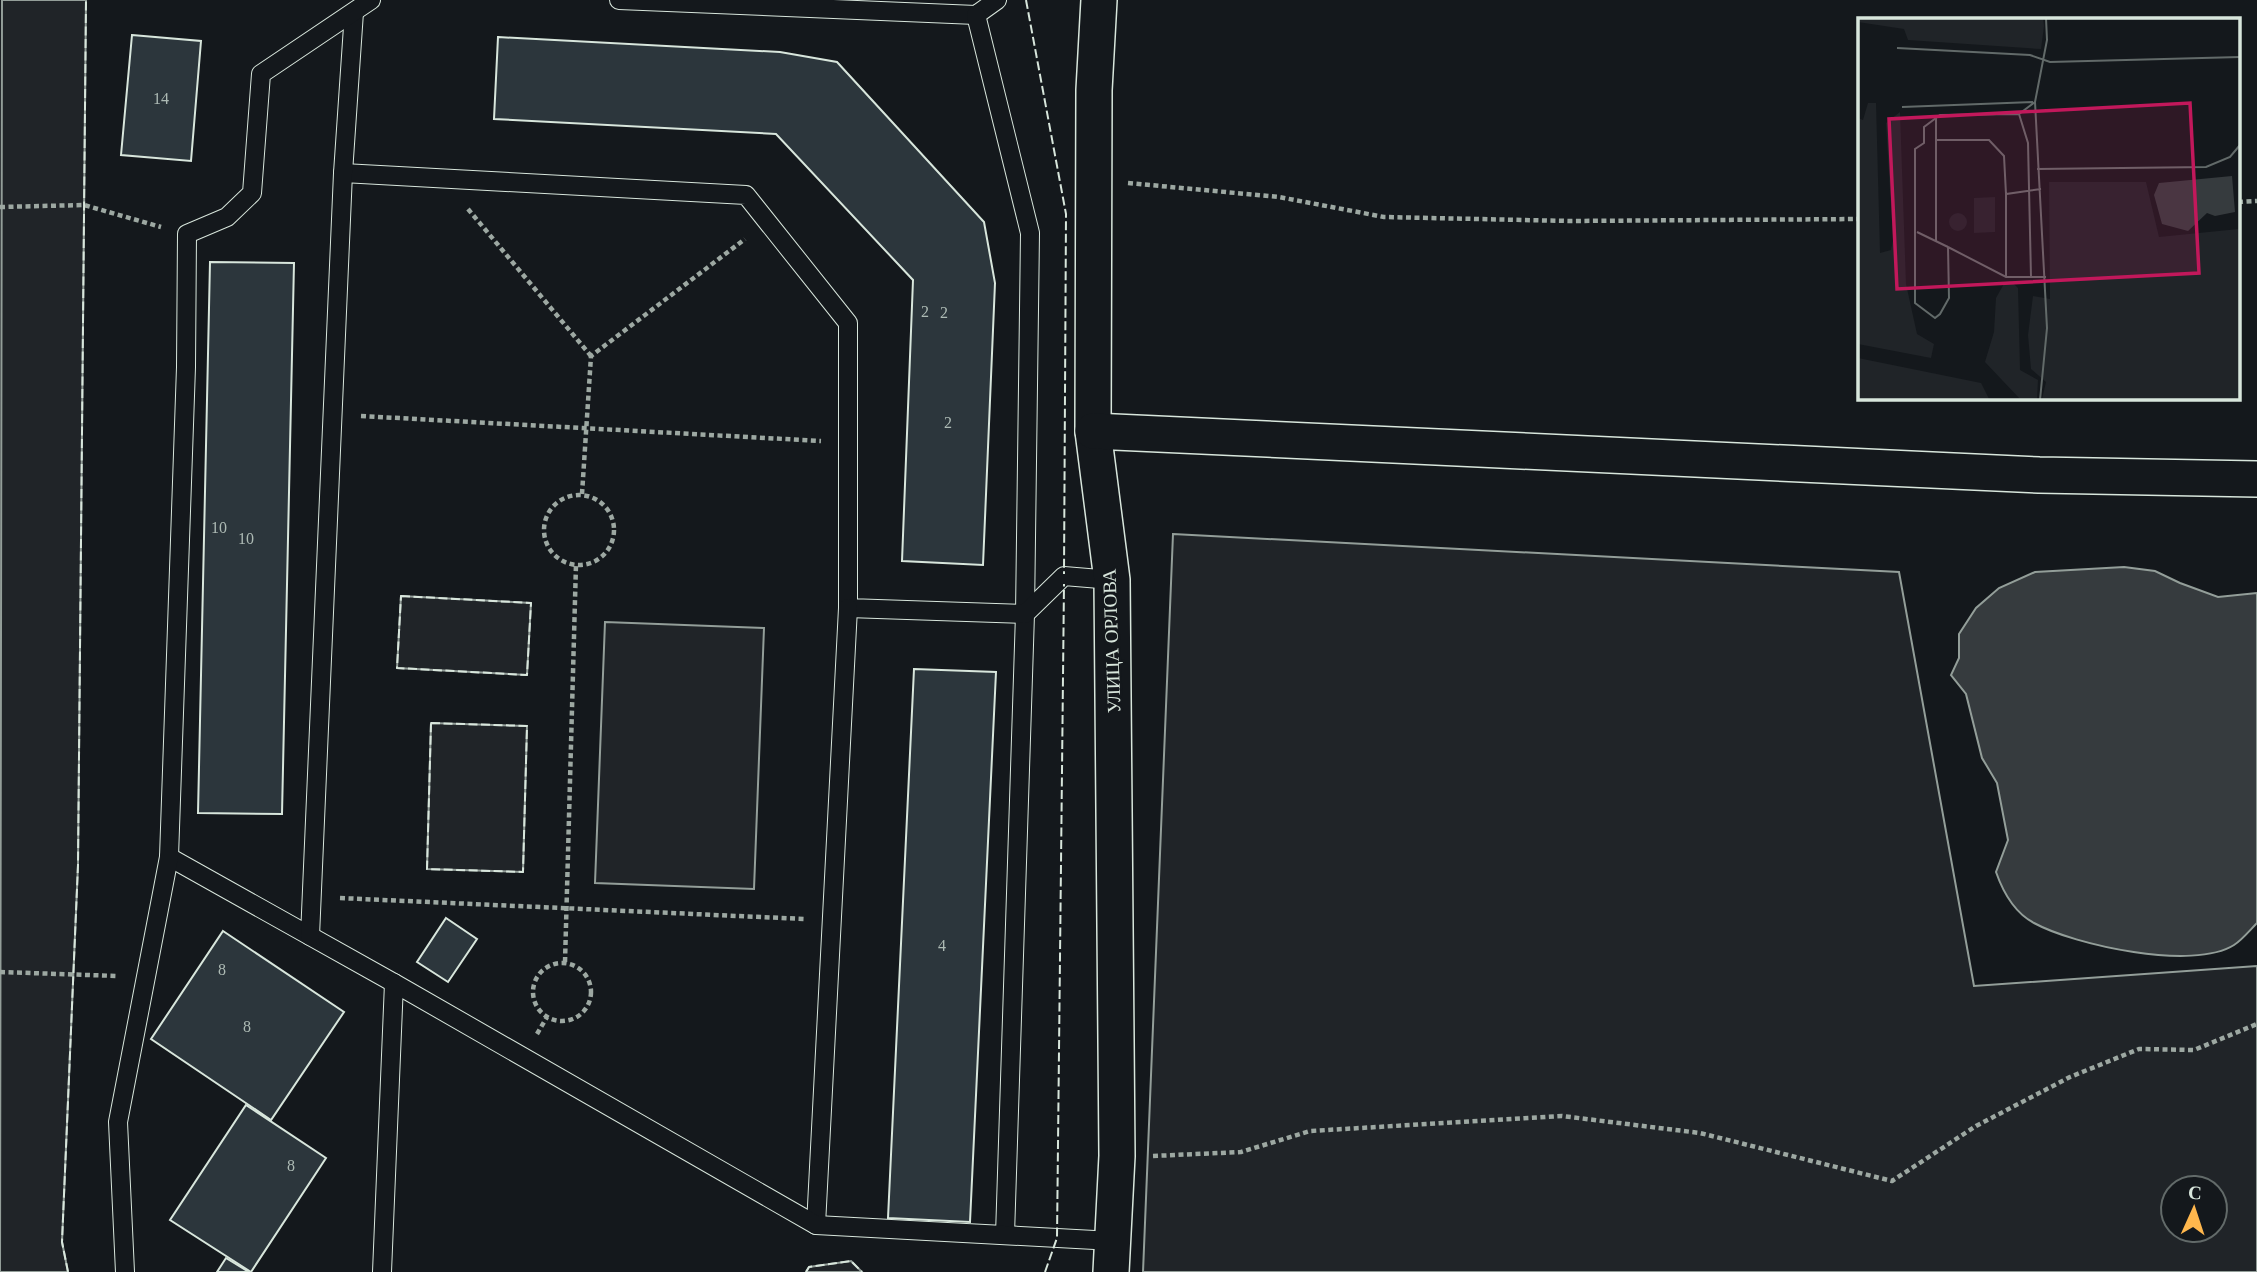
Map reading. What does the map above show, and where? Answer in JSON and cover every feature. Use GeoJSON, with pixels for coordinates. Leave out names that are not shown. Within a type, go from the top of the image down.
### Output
{"type":"FeatureCollection","features":[{"type":"Feature","properties":{"kind":"street","name":"УЛИЦА ОРЛОВА"},"geometry":{"type":"LineString","coordinates":[[1099,0],[1094,90],[1093,431],[1112,580],[1117,1156],[1112,1257]]}},
{"type":"Feature","properties":{"kind":"street"},"geometry":{"type":"LineString","coordinates":[[1093,431],[2011,474],[2257,479]]}},
{"type":"Feature","properties":{"kind":"lane"},"geometry":{"type":"LineString","coordinates":[[125,1272],[118,1122],[169,858],[186,367],[187,234],[227,217],[252,193],[261,74],[371,0]]}},
{"type":"Feature","properties":{"kind":"lane"},"geometry":{"type":"LineString","coordinates":[[619,0],[976,15],[998,0]]}},
{"type":"Feature","properties":{"kind":"lane"},"geometry":{"type":"LineString","coordinates":[[310,936],[343,173],[354,12]]}},
{"type":"Feature","properties":{"kind":"lane"},"geometry":{"type":"LineString","coordinates":[[976,15],[1030,233],[1025,614],[1005,1235]]}},
{"type":"Feature","properties":{"kind":"lane"},"geometry":{"type":"LineString","coordinates":[[343,173],[746,195],[848,323],[848,608],[816,1225]]}},
{"type":"Feature","properties":{"kind":"lane"},"geometry":{"type":"LineString","coordinates":[[848,608],[1025,614],[1064,576],[1112,580]]}},
{"type":"Feature","properties":{"kind":"lane"},"geometry":{"type":"LineString","coordinates":[[169,858],[394,983],[816,1225],[1005,1235],[1112,1257]]}},
{"type":"Feature","properties":{"kind":"lane"},"geometry":{"type":"LineString","coordinates":[[382,1272],[394,983]]}},
{"type":"Feature","properties":{"kind":"path"},"geometry":{"type":"LineString","coordinates":[[442,178],[591,356],[582,494]]}},
{"type":"Feature","properties":{"kind":"path"},"geometry":{"type":"LineString","coordinates":[[1094,179],[1279,197],[1384,218],[1570,222],[1858,219]]}},
{"type":"Feature","properties":{"kind":"path"},"geometry":{"type":"LineString","coordinates":[[0,206],[85,205],[187,234]]}},
{"type":"Feature","properties":{"kind":"path"},"geometry":{"type":"LineString","coordinates":[[591,356],[767,222]]}},
{"type":"Feature","properties":{"kind":"path"},"geometry":{"type":"LineString","coordinates":[[332,415],[848,442]]}},
{"type":"Feature","properties":{"kind":"path"},"geometry":{"type":"LineString","coordinates":[[582,494],[601,501],[613,518],[614,539],[604,556],[586,565],[576,564],[565,563],[549,551],[543,531],[548,512],[562,498],[582,494]]}},
{"type":"Feature","properties":{"kind":"path"},"geometry":{"type":"LineString","coordinates":[[565,962],[576,564]]}},
{"type":"Feature","properties":{"kind":"path"},"geometry":{"type":"LineString","coordinates":[[312,896],[832,920]]}},
{"type":"Feature","properties":{"kind":"path"},"geometry":{"type":"LineString","coordinates":[[565,962],[579,967],[588,977],[592,991],[589,1005],[580,1016],[566,1021],[547,1017],[540,1012],[533,999],[533,985],[539,972],[551,964],[565,962]]}},
{"type":"Feature","properties":{"kind":"path"},"geometry":{"type":"LineString","coordinates":[[0,972],[146,978]]}},
{"type":"Feature","properties":{"kind":"path"},"geometry":{"type":"LineString","coordinates":[[1117,1156],[1241,1153],[1310,1131],[1562,1116],[1700,1133],[1892,1181],[1976,1126],[2070,1077],[2139,1049],[2194,1050],[2257,1024]]}},
{"type":"Feature","properties":{"kind":"shaded area"},"geometry":{"type":"Polygon","coordinates":[[[2,0],[86,0],[78,865],[62,1242],[68,1272],[0,1272],[2,0]]]}},
{"type":"Feature","properties":{"kind":"shaded area"},"geometry":{"type":"Polygon","coordinates":[[[1173,534],[1899,572],[1974,986],[2257,966],[2257,1272],[1143,1272],[1173,534]]]}},
{"type":"Feature","properties":{"kind":"shaded area"},"geometry":{"type":"Polygon","coordinates":[[[2124,567],[2155,571],[2218,597],[2257,593],[2257,923],[2237,943],[2215,952],[2191,956],[2134,952],[2052,931],[2027,919],[2015,908],[1996,872],[2008,840],[1997,783],[1982,758],[1966,694],[1951,675],[1959,658],[1959,634],[1976,608],[1999,588],[2035,572],[2124,567]]]}},
{"type":"Feature","properties":{"kind":"shaded area"},"geometry":{"type":"Polygon","coordinates":[[[401,596],[531,603],[527,675],[397,668],[401,596]]]}},
{"type":"Feature","properties":{"kind":"shaded area"},"geometry":{"type":"Polygon","coordinates":[[[605,622],[764,628],[754,889],[595,883],[605,622]]]}},
{"type":"Feature","properties":{"kind":"shaded area"},"geometry":{"type":"Polygon","coordinates":[[[431,723],[527,726],[523,872],[427,869],[431,723]]]}},
{"type":"Feature","properties":{"kind":"shaded area"},"geometry":{"type":"Polygon","coordinates":[[[851,1261],[862,1272],[806,1272],[809,1267],[851,1261]]]}},
{"type":"Feature","properties":{"kind":"building"},"geometry":{"type":"Polygon","coordinates":[[[132,35],[201,41],[191,161],[121,155],[132,35]]]}},
{"type":"Feature","properties":{"kind":"building"},"geometry":{"type":"Polygon","coordinates":[[[498,37],[780,52],[837,62],[984,222],[995,283],[983,565],[902,561],[913,280],[776,134],[494,119],[498,37]]]}},
{"type":"Feature","properties":{"kind":"building"},"geometry":{"type":"Polygon","coordinates":[[[210,262],[294,263],[282,814],[198,813],[210,262]]]}},
{"type":"Feature","properties":{"kind":"building"},"geometry":{"type":"Polygon","coordinates":[[[914,669],[996,672],[970,1222],[888,1218],[914,669]]]}},
{"type":"Feature","properties":{"kind":"building"},"geometry":{"type":"Polygon","coordinates":[[[446,918],[477,939],[448,982],[417,962],[446,918]]]}},
{"type":"Feature","properties":{"kind":"building"},"geometry":{"type":"Polygon","coordinates":[[[223,931],[344,1012],[271,1120],[151,1039],[223,931]]]}},
{"type":"Feature","properties":{"kind":"building"},"geometry":{"type":"Polygon","coordinates":[[[246,1105],[326,1158],[251,1272],[170,1220],[246,1105]]]}},
{"type":"Feature","properties":{"kind":"building"},"geometry":{"type":"Polygon","coordinates":[[[226,1258],[249,1272],[217,1272],[226,1258]]]}},
{"type":"Feature","properties":{"kind":"fence"},"geometry":{"type":"LineString","coordinates":[[68,1272],[62,1242],[78,865],[86,0]]}},
{"type":"Feature","properties":{"kind":"fence"},"geometry":{"type":"LineString","coordinates":[[1026,0],[1066,214],[1064,574]]}},
{"type":"Feature","properties":{"kind":"fence"},"geometry":{"type":"LineString","coordinates":[[1045,1272],[1057,1238],[1064,584]]}},
{"type":"Feature","properties":{"kind":"fence"},"geometry":{"type":"LineString","coordinates":[[401,596],[531,603],[527,675],[397,668],[401,596]]}},
{"type":"Feature","properties":{"kind":"fence"},"geometry":{"type":"LineString","coordinates":[[431,723],[527,726],[523,872],[427,869],[431,723]]}},
{"type":"Feature","properties":{"kind":"fence"},"geometry":{"type":"LineString","coordinates":[[806,1272],[809,1267],[851,1261],[862,1272]]}}]}
